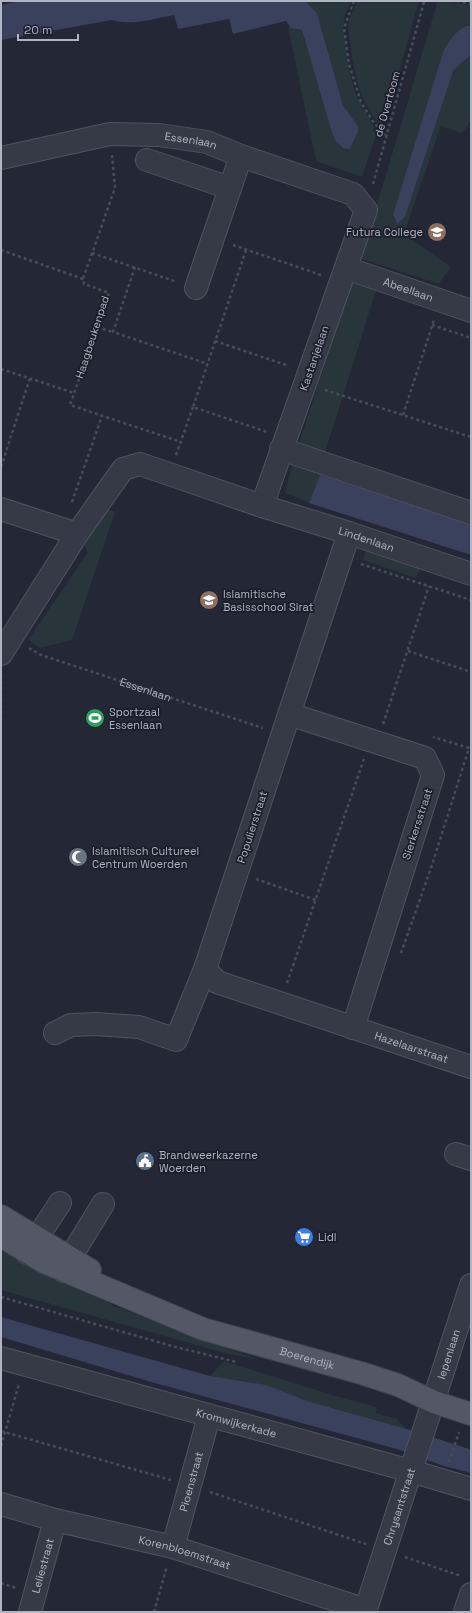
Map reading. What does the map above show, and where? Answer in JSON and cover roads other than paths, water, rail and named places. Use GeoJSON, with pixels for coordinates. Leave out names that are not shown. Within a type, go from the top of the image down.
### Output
{"type":"FeatureCollection","features":[{"type":"Feature","properties":{"kind":"main road","name":"Boerendijk"},"geometry":{"type":"LineString","coordinates":[[1,1216],[32,1245]]}},
{"type":"Feature","properties":{"kind":"main road","name":"Boerendijk"},"geometry":{"type":"LineString","coordinates":[[1,1236],[32,1245],[143,1303],[203,1329],[361,1373],[398,1385],[434,1402],[471,1414]]}},
{"type":"Feature","properties":{"kind":"street","name":"Essenlaan"},"geometry":{"type":"LineString","coordinates":[[1,158],[110,134],[159,135],[207,142],[241,156],[353,194],[366,210]]}},
{"type":"Feature","properties":{"kind":"street"},"geometry":{"type":"LineString","coordinates":[[196,288],[241,156]]}},
{"type":"Feature","properties":{"kind":"street"},"geometry":{"type":"LineString","coordinates":[[147,160],[230,188]]}},
{"type":"Feature","properties":{"kind":"street","name":"Kastanjelaan"},"geometry":{"type":"LineString","coordinates":[[262,506],[366,210]]}},
{"type":"Feature","properties":{"kind":"street","name":"Abeellaan"},"geometry":{"type":"LineString","coordinates":[[343,275],[440,301],[471,311]]}},
{"type":"Feature","properties":{"kind":"street"},"geometry":{"type":"LineString","coordinates":[[283,444],[471,513]]}},
{"type":"Feature","properties":{"kind":"street"},"geometry":{"type":"LineString","coordinates":[[5,649],[70,532],[123,469],[140,464],[262,506]]}},
{"type":"Feature","properties":{"kind":"street","name":"Lindenlaan"},"geometry":{"type":"LineString","coordinates":[[262,506],[349,533],[471,574]]}},
{"type":"Feature","properties":{"kind":"street"},"geometry":{"type":"LineString","coordinates":[[1,509],[70,532]]}},
{"type":"Feature","properties":{"kind":"street","name":"Populierstraat"},"geometry":{"type":"LineString","coordinates":[[54,1033],[71,1025],[102,1024],[139,1027],[176,1040],[205,969],[349,533]]}},
{"type":"Feature","properties":{"kind":"street","name":"Sierkersstraat"},"geometry":{"type":"LineString","coordinates":[[289,714],[425,758],[433,775],[352,1028]]}},
{"type":"Feature","properties":{"kind":"street"},"geometry":{"type":"LineString","coordinates":[[205,969],[217,982],[352,1028]]}},
{"type":"Feature","properties":{"kind":"street","name":"Hazelaarstraat"},"geometry":{"type":"LineString","coordinates":[[352,1028],[471,1067]]}},
{"type":"Feature","properties":{"kind":"street"},"geometry":{"type":"LineString","coordinates":[[32,1245],[60,1203]]}},
{"type":"Feature","properties":{"kind":"street"},"geometry":{"type":"LineString","coordinates":[[67,1264],[103,1204]]}},
{"type":"Feature","properties":{"kind":"street","name":"Iepenlaan"},"geometry":{"type":"LineString","coordinates":[[434,1402],[471,1285]]}},
{"type":"Feature","properties":{"kind":"street","name":"Kromwijkerkade"},"geometry":{"type":"LineString","coordinates":[[1,1358],[209,1416],[413,1466],[471,1489]]}},
{"type":"Feature","properties":{"kind":"street","name":"Chrysantstraat"},"geometry":{"type":"LineString","coordinates":[[365,1611],[434,1402]]}},
{"type":"Feature","properties":{"kind":"street","name":"Pioenstraat"},"geometry":{"type":"LineString","coordinates":[[173,1547],[209,1416]]}},
{"type":"Feature","properties":{"kind":"street","name":"Korenbloemstraat"},"geometry":{"type":"LineString","coordinates":[[1,1504],[55,1520],[173,1547],[365,1611]]}},
{"type":"Feature","properties":{"kind":"street","name":"Leliestraat"},"geometry":{"type":"LineString","coordinates":[[30,1612],[55,1520]]}},
{"type":"Feature","properties":{"kind":"street"},"geometry":{"type":"LineString","coordinates":[[465,1612],[468,1585]]}},
{"type":"Feature","properties":{"kind":"water"},"geometry":{"type":"Polygon","coordinates":[[[20,1],[305,1],[317,13],[343,105],[358,126],[358,132],[350,149],[343,148],[335,140],[302,30],[291,28],[286,21],[233,34],[229,19],[178,29],[174,15],[135,22],[120,22],[112,20],[1,40],[1,5],[20,1]]]}},
{"type":"Feature","properties":{"kind":"water"},"geometry":{"type":"Polygon","coordinates":[[[466,26],[471,26],[471,55],[453,72],[405,217],[397,224],[393,215],[443,52],[452,37],[466,26]]]}},
{"type":"Feature","properties":{"kind":"water"},"geometry":{"type":"Polygon","coordinates":[[[320,475],[471,525],[471,555],[309,503],[320,475]]]}},
{"type":"Feature","properties":{"kind":"water"},"geometry":{"type":"Polygon","coordinates":[[[1,1317],[210,1376],[266,1385],[307,1401],[404,1428],[469,1449],[471,1450],[471,1473],[444,1466],[397,1449],[151,1382],[1,1337],[1,1317]]]}},
{"type":"Feature","properties":{"kind":"place","name":"Futura College"},"geometry":{"type":"Point","coordinates":[437,232]}},
{"type":"Feature","properties":{"kind":"place","name":"Islamitische Basisschool Sirat"},"geometry":{"type":"Point","coordinates":[209,600]}},
{"type":"Feature","properties":{"kind":"place","name":"Sportzaal Essenlaan"},"geometry":{"type":"Point","coordinates":[95,718]}},
{"type":"Feature","properties":{"kind":"place","name":"Islamitisch Cultureel Centrum Woerden"},"geometry":{"type":"Point","coordinates":[78,857]}},
{"type":"Feature","properties":{"kind":"place","name":"Brandweerkazerne Woerden"},"geometry":{"type":"Point","coordinates":[145,1161]}},
{"type":"Feature","properties":{"kind":"place","name":"Lidl"},"geometry":{"type":"Point","coordinates":[304,1237]}}]}
